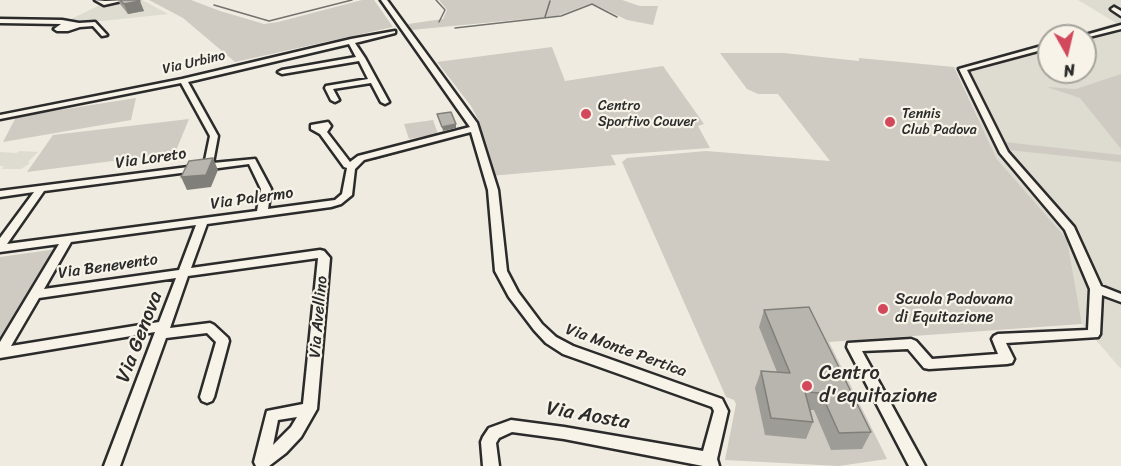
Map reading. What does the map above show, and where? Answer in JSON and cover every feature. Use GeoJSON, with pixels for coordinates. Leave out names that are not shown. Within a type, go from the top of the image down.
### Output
{"type":"FeatureCollection","features":[{"type":"Feature","properties":{"kind":"street"},"geometry":{"type":"LineString","coordinates":[[98,0],[104,3],[123,0]]}},
{"type":"Feature","properties":{"kind":"street","name":"Via Monte Pertica"},"geometry":{"type":"LineString","coordinates":[[384,0],[466,110],[475,128],[492,190],[501,272],[513,294],[538,327],[551,340],[568,350],[718,405],[710,462]]}},
{"type":"Feature","properties":{"kind":"street"},"geometry":{"type":"LineString","coordinates":[[1114,9],[1121,14]]}},
{"type":"Feature","properties":{"kind":"street"},"geometry":{"type":"LineString","coordinates":[[0,21],[66,24],[57,29],[95,24],[104,35]]}},
{"type":"Feature","properties":{"kind":"street"},"geometry":{"type":"LineString","coordinates":[[1097,33],[1121,27]]}},
{"type":"Feature","properties":{"kind":"street","name":"Via Urbino"},"geometry":{"type":"LineString","coordinates":[[0,117],[182,81],[393,32]]}},
{"type":"Feature","properties":{"kind":"street"},"geometry":{"type":"LineString","coordinates":[[351,41],[363,58],[385,102]]}},
{"type":"Feature","properties":{"kind":"street"},"geometry":{"type":"LineString","coordinates":[[917,466],[853,347],[911,344],[929,364],[1007,359],[998,339],[1094,334],[1096,289],[1070,230],[1004,153],[963,69],[1037,49]]}},
{"type":"Feature","properties":{"kind":"street"},"geometry":{"type":"LineString","coordinates":[[282,72],[363,58]]}},
{"type":"Feature","properties":{"kind":"street"},"geometry":{"type":"LineString","coordinates":[[320,90],[374,80]]}},
{"type":"Feature","properties":{"kind":"street"},"geometry":{"type":"LineString","coordinates":[[182,81],[188,87],[214,136],[208,167]]}},
{"type":"Feature","properties":{"kind":"street"},"geometry":{"type":"LineString","coordinates":[[329,88],[335,100]]}},
{"type":"Feature","properties":{"kind":"street"},"geometry":{"type":"LineString","coordinates":[[323,132],[347,165],[352,165],[373,153],[475,128]]}},
{"type":"Feature","properties":{"kind":"street","name":"Via Loreto"},"geometry":{"type":"LineString","coordinates":[[0,194],[252,161],[266,189],[262,213]]}},
{"type":"Feature","properties":{"kind":"street","name":"Via Palermo"},"geometry":{"type":"LineString","coordinates":[[0,247],[338,202],[347,195],[352,165]]}},
{"type":"Feature","properties":{"kind":"street"},"geometry":{"type":"LineString","coordinates":[[0,247],[41,189]]}},
{"type":"Feature","properties":{"kind":"street","name":"Via Genova"},"geometry":{"type":"LineString","coordinates":[[112,466],[203,221]]}},
{"type":"Feature","properties":{"kind":"street"},"geometry":{"type":"LineString","coordinates":[[0,353],[67,239]]}},
{"type":"Feature","properties":{"kind":"street","name":"Via Avellino"},"geometry":{"type":"LineString","coordinates":[[185,272],[320,254],[324,258],[310,409],[296,432],[281,448],[259,464]]}},
{"type":"Feature","properties":{"kind":"street","name":"Via Benevento"},"geometry":{"type":"LineString","coordinates":[[35,294],[185,272]]}},
{"type":"Feature","properties":{"kind":"street"},"geometry":{"type":"LineString","coordinates":[[1096,289],[1121,298]]}},
{"type":"Feature","properties":{"kind":"street"},"geometry":{"type":"LineString","coordinates":[[0,353],[163,330],[210,328],[223,341],[207,397]]}},
{"type":"Feature","properties":{"kind":"street","name":"Via Avellino"},"geometry":{"type":"LineString","coordinates":[[259,464],[272,415],[310,409]]}},
{"type":"Feature","properties":{"kind":"street","name":"Via Aosta"},"geometry":{"type":"LineString","coordinates":[[491,466],[488,442],[494,433],[511,426],[552,431],[710,462]]}},
{"type":"Feature","properties":{"kind":"shaded area"},"geometry":{"type":"Polygon","coordinates":[[[142,0],[168,14],[102,21],[69,20],[100,5],[142,0]]]}},
{"type":"Feature","properties":{"kind":"shaded area"},"geometry":{"type":"Polygon","coordinates":[[[149,0],[191,0],[264,24],[362,0],[374,0],[393,27],[235,62],[183,18],[149,0]]]}},
{"type":"Feature","properties":{"kind":"shaded area"},"geometry":{"type":"Polygon","coordinates":[[[439,0],[622,0],[640,6],[658,6],[653,25],[627,20],[592,3],[557,16],[411,30],[408,24],[443,19],[447,10],[439,0]]]}},
{"type":"Feature","properties":{"kind":"shaded area"},"geometry":{"type":"Polygon","coordinates":[[[1078,0],[1121,0],[1121,369],[1082,324],[1067,239],[997,159],[955,67],[1037,45],[1037,84],[1097,84],[1097,28],[1116,23],[1078,0]]]}},
{"type":"Feature","properties":{"kind":"shaded area","name":"Centro Sportivo Couver"},"geometry":{"type":"Polygon","coordinates":[[[552,47],[565,81],[663,66],[704,124],[698,126],[710,148],[611,155],[616,165],[490,176],[480,123],[471,106],[437,62],[552,47]]]}},
{"type":"Feature","properties":{"kind":"shaded area","name":"Scuola Padovana di Equitazione"},"geometry":{"type":"Polygon","coordinates":[[[720,53],[784,53],[859,61],[859,58],[954,67],[997,159],[1067,239],[1082,324],[829,342],[887,459],[839,466],[725,460],[736,404],[734,400],[726,397],[622,162],[627,158],[706,151],[830,161],[778,94],[758,94],[747,89],[720,53]]]}},
{"type":"Feature","properties":{"kind":"shaded area"},"geometry":{"type":"Polygon","coordinates":[[[1121,74],[1121,149],[1080,98],[1047,87],[1076,89],[1097,84],[1097,82],[1121,74]]]}},
{"type":"Feature","properties":{"kind":"shaded area"},"geometry":{"type":"Polygon","coordinates":[[[136,98],[131,120],[3,142],[16,117],[136,98]]]}},
{"type":"Feature","properties":{"kind":"shaded area"},"geometry":{"type":"Polygon","coordinates":[[[189,119],[175,153],[27,172],[53,135],[189,119]]]}},
{"type":"Feature","properties":{"kind":"shaded area"},"geometry":{"type":"Polygon","coordinates":[[[433,120],[438,134],[409,139],[404,124],[433,120]]]}},
{"type":"Feature","properties":{"kind":"shaded area"},"geometry":{"type":"Polygon","coordinates":[[[1005,142],[1121,155],[1121,162],[1009,150],[1005,142]]]}},
{"type":"Feature","properties":{"kind":"shaded area"},"geometry":{"type":"Polygon","coordinates":[[[0,152],[38,152],[28,162],[30,163],[21,169],[1,169],[4,166],[0,166],[0,152]]]}},
{"type":"Feature","properties":{"kind":"shaded area"},"geometry":{"type":"Polygon","coordinates":[[[57,249],[0,341],[0,257],[57,249]]]}},
{"type":"Feature","properties":{"kind":"building"},"geometry":{"type":"Polygon","coordinates":[[[120,0],[138,0],[140,1],[124,4],[120,0]]]}},
{"type":"Feature","properties":{"kind":"building"},"geometry":{"type":"Polygon","coordinates":[[[451,112],[456,124],[442,127],[437,114],[451,112]]]}},
{"type":"Feature","properties":{"kind":"building"},"geometry":{"type":"Polygon","coordinates":[[[213,158],[206,175],[181,177],[189,161],[213,158]]]}},
{"type":"Feature","properties":{"kind":"building"},"geometry":{"type":"Polygon","coordinates":[[[809,307],[871,432],[839,433],[821,393],[805,392],[813,422],[771,418],[761,371],[790,373],[764,310],[809,307]]]}},
{"type":"Feature","properties":{"kind":"waterway"},"geometry":{"type":"LineString","coordinates":[[214,5],[269,21],[352,0]]}},
{"type":"Feature","properties":{"kind":"waterway"},"geometry":{"type":"LineString","coordinates":[[379,0],[435,78]]}},
{"type":"Feature","properties":{"kind":"waterway"},"geometry":{"type":"LineString","coordinates":[[436,0],[445,10],[439,22]]}},
{"type":"Feature","properties":{"kind":"waterway"},"geometry":{"type":"LineString","coordinates":[[545,17],[550,1]]}},
{"type":"Feature","properties":{"kind":"waterway"},"geometry":{"type":"LineString","coordinates":[[455,28],[561,16],[592,4],[617,17]]}},
{"type":"Feature","properties":{"kind":"waterway"},"geometry":{"type":"LineString","coordinates":[[434,76],[467,123]]}},
{"type":"Feature","properties":{"kind":"waterway"},"geometry":{"type":"LineString","coordinates":[[374,159],[467,133]]}},
{"type":"Feature","properties":{"kind":"place","name":"Centro Sportivo Couver"},"geometry":{"type":"Point","coordinates":[586,114]}},
{"type":"Feature","properties":{"kind":"place","name":"Tennis Club Padova"},"geometry":{"type":"Point","coordinates":[890,122]}},
{"type":"Feature","properties":{"kind":"place","name":"Scuola Padovana di Equitazione"},"geometry":{"type":"Point","coordinates":[883,309]}},
{"type":"Feature","properties":{"kind":"place","name":"Centro d'equitazione"},"geometry":{"type":"Point","coordinates":[807,386]}}]}
